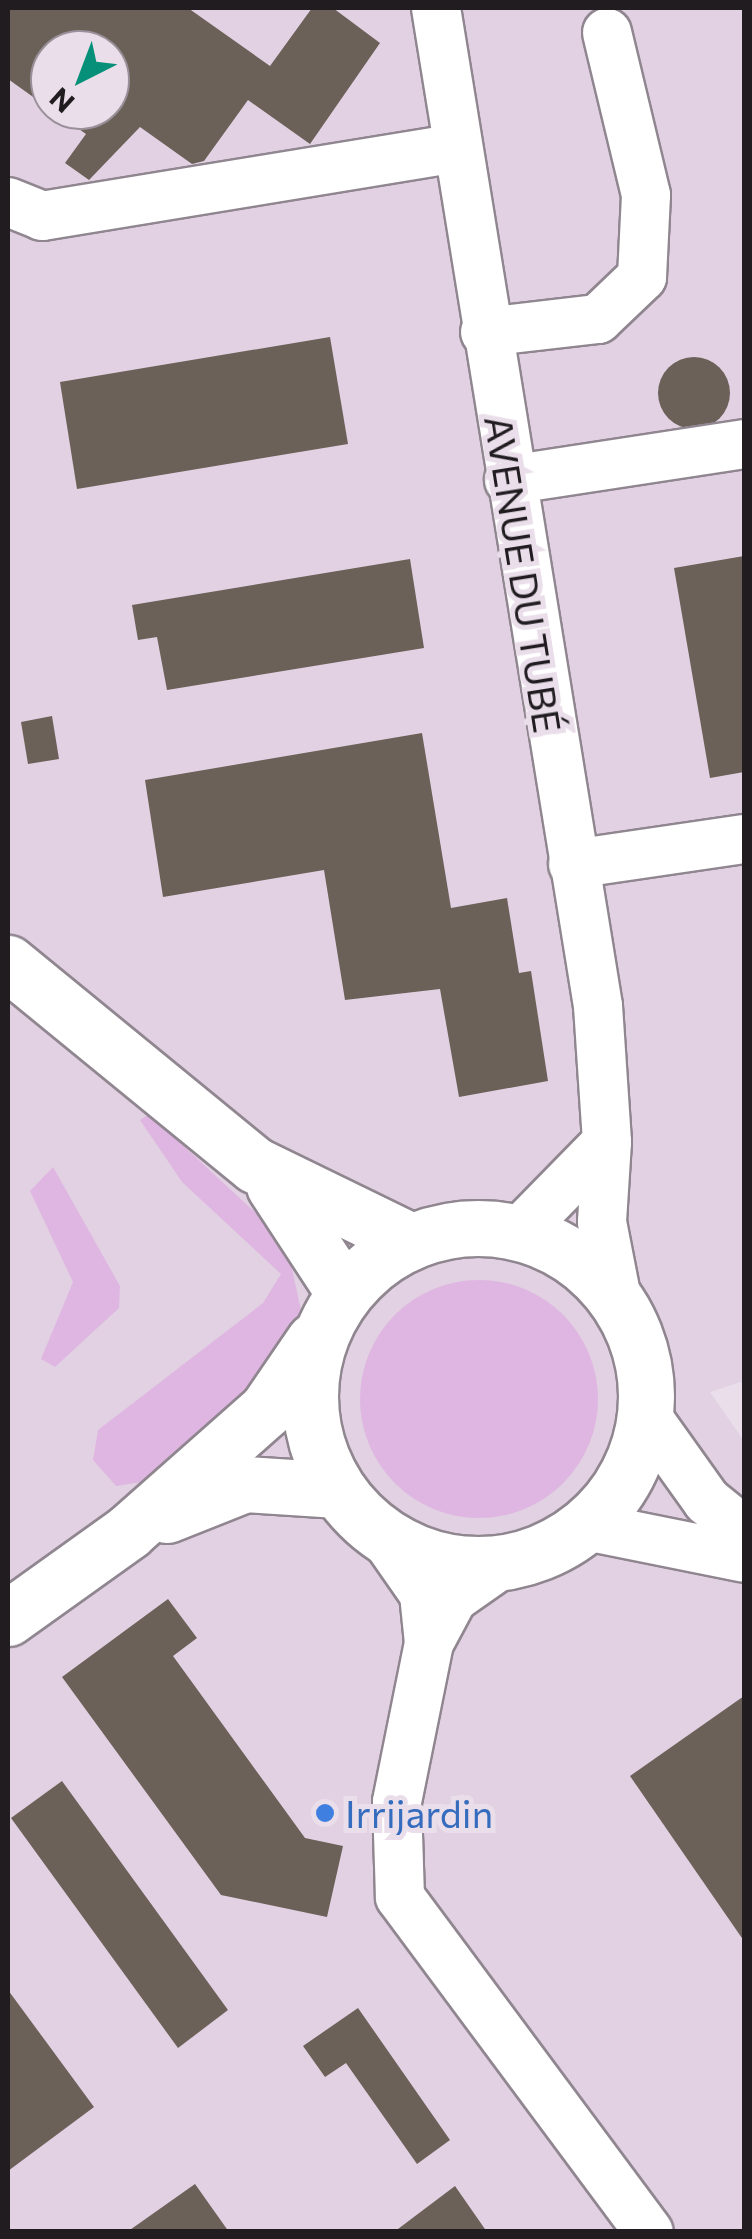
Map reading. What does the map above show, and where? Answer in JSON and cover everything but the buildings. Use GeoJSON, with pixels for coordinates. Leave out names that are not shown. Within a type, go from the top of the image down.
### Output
{"type":"FeatureCollection","features":[{"type":"Feature","properties":{"kind":"street","name":"AVENUE DU TUBÉ"},"geometry":{"type":"LineString","coordinates":[[436,8],[508,480],[598,1006],[607,1142],[602,1222],[618,1304]]}},
{"type":"Feature","properties":{"kind":"street"},"geometry":{"type":"LineString","coordinates":[[485,332],[598,319],[642,278],[646,195],[607,32]]}},
{"type":"Feature","properties":{"kind":"street"},"geometry":{"type":"LineString","coordinates":[[8,202],[42,216],[456,148]]}},
{"type":"Feature","properties":{"kind":"street"},"geometry":{"type":"LineString","coordinates":[[508,480],[744,444]]}},
{"type":"Feature","properties":{"kind":"street"},"geometry":{"type":"LineString","coordinates":[[573,864],[744,839]]}},
{"type":"Feature","properties":{"kind":"street"},"geometry":{"type":"LineString","coordinates":[[8,964],[256,1165],[310,1228],[334,1310],[310,1381],[314,1438],[338,1490],[383,1536],[424,1594],[429,1643]]}},
{"type":"Feature","properties":{"kind":"street"},"geometry":{"type":"LineString","coordinates":[[518,1232],[607,1142]]}},
{"type":"Feature","properties":{"kind":"street"},"geometry":{"type":"LineString","coordinates":[[256,1165],[411,1241]]}},
{"type":"Feature","properties":{"kind":"street"},"geometry":{"type":"LineString","coordinates":[[8,1618],[128,1532],[267,1409],[334,1310],[411,1241],[482,1228],[518,1232],[557,1248],[618,1304],[641,1356],[646,1414],[622,1482],[586,1526],[503,1563],[453,1598],[429,1643],[397,1802],[400,1898],[649,2232]]}},
{"type":"Feature","properties":{"kind":"street"},"geometry":{"type":"LineString","coordinates":[[646,1414],[707,1501],[744,1530]]}},
{"type":"Feature","properties":{"kind":"street"},"geometry":{"type":"LineString","coordinates":[[128,1532],[244,1484],[338,1490]]}},
{"type":"Feature","properties":{"kind":"street"},"geometry":{"type":"LineString","coordinates":[[586,1526],[744,1558]]}},
{"type":"Feature","properties":{"kind":"street"},"geometry":{"type":"LineString","coordinates":[[383,1536],[434,1558],[503,1563]]}},
{"type":"Feature","properties":{"kind":"shaded area"},"geometry":{"type":"Polygon","coordinates":[[[8,8],[744,8],[744,1381],[710,1392],[744,1441],[744,2231],[8,2232],[8,8]]]}},
{"type":"Feature","properties":{"kind":"shaded area"},"geometry":{"type":"Polygon","coordinates":[[[149,1114],[286,1241],[302,1315],[277,1372],[148,1481],[116,1486],[93,1460],[98,1430],[263,1303],[281,1274],[182,1182],[140,1120],[149,1114]]]}},
{"type":"Feature","properties":{"kind":"shaded area"},"geometry":{"type":"Polygon","coordinates":[[[53,1167],[120,1286],[119,1308],[55,1367],[41,1359],[73,1282],[30,1191],[53,1167]]]}},
{"type":"Feature","properties":{"kind":"shaded area"},"geometry":{"type":"Polygon","coordinates":[[[479,1280],[525,1289],[563,1315],[589,1353],[598,1399],[589,1445],[563,1483],[525,1509],[479,1518],[433,1509],[395,1483],[369,1445],[360,1399],[369,1353],[395,1315],[433,1289],[479,1280]]]}},
{"type":"Feature","properties":{"kind":"place","name":"Irrijardin"},"geometry":{"type":"Point","coordinates":[325,1813]}}]}
